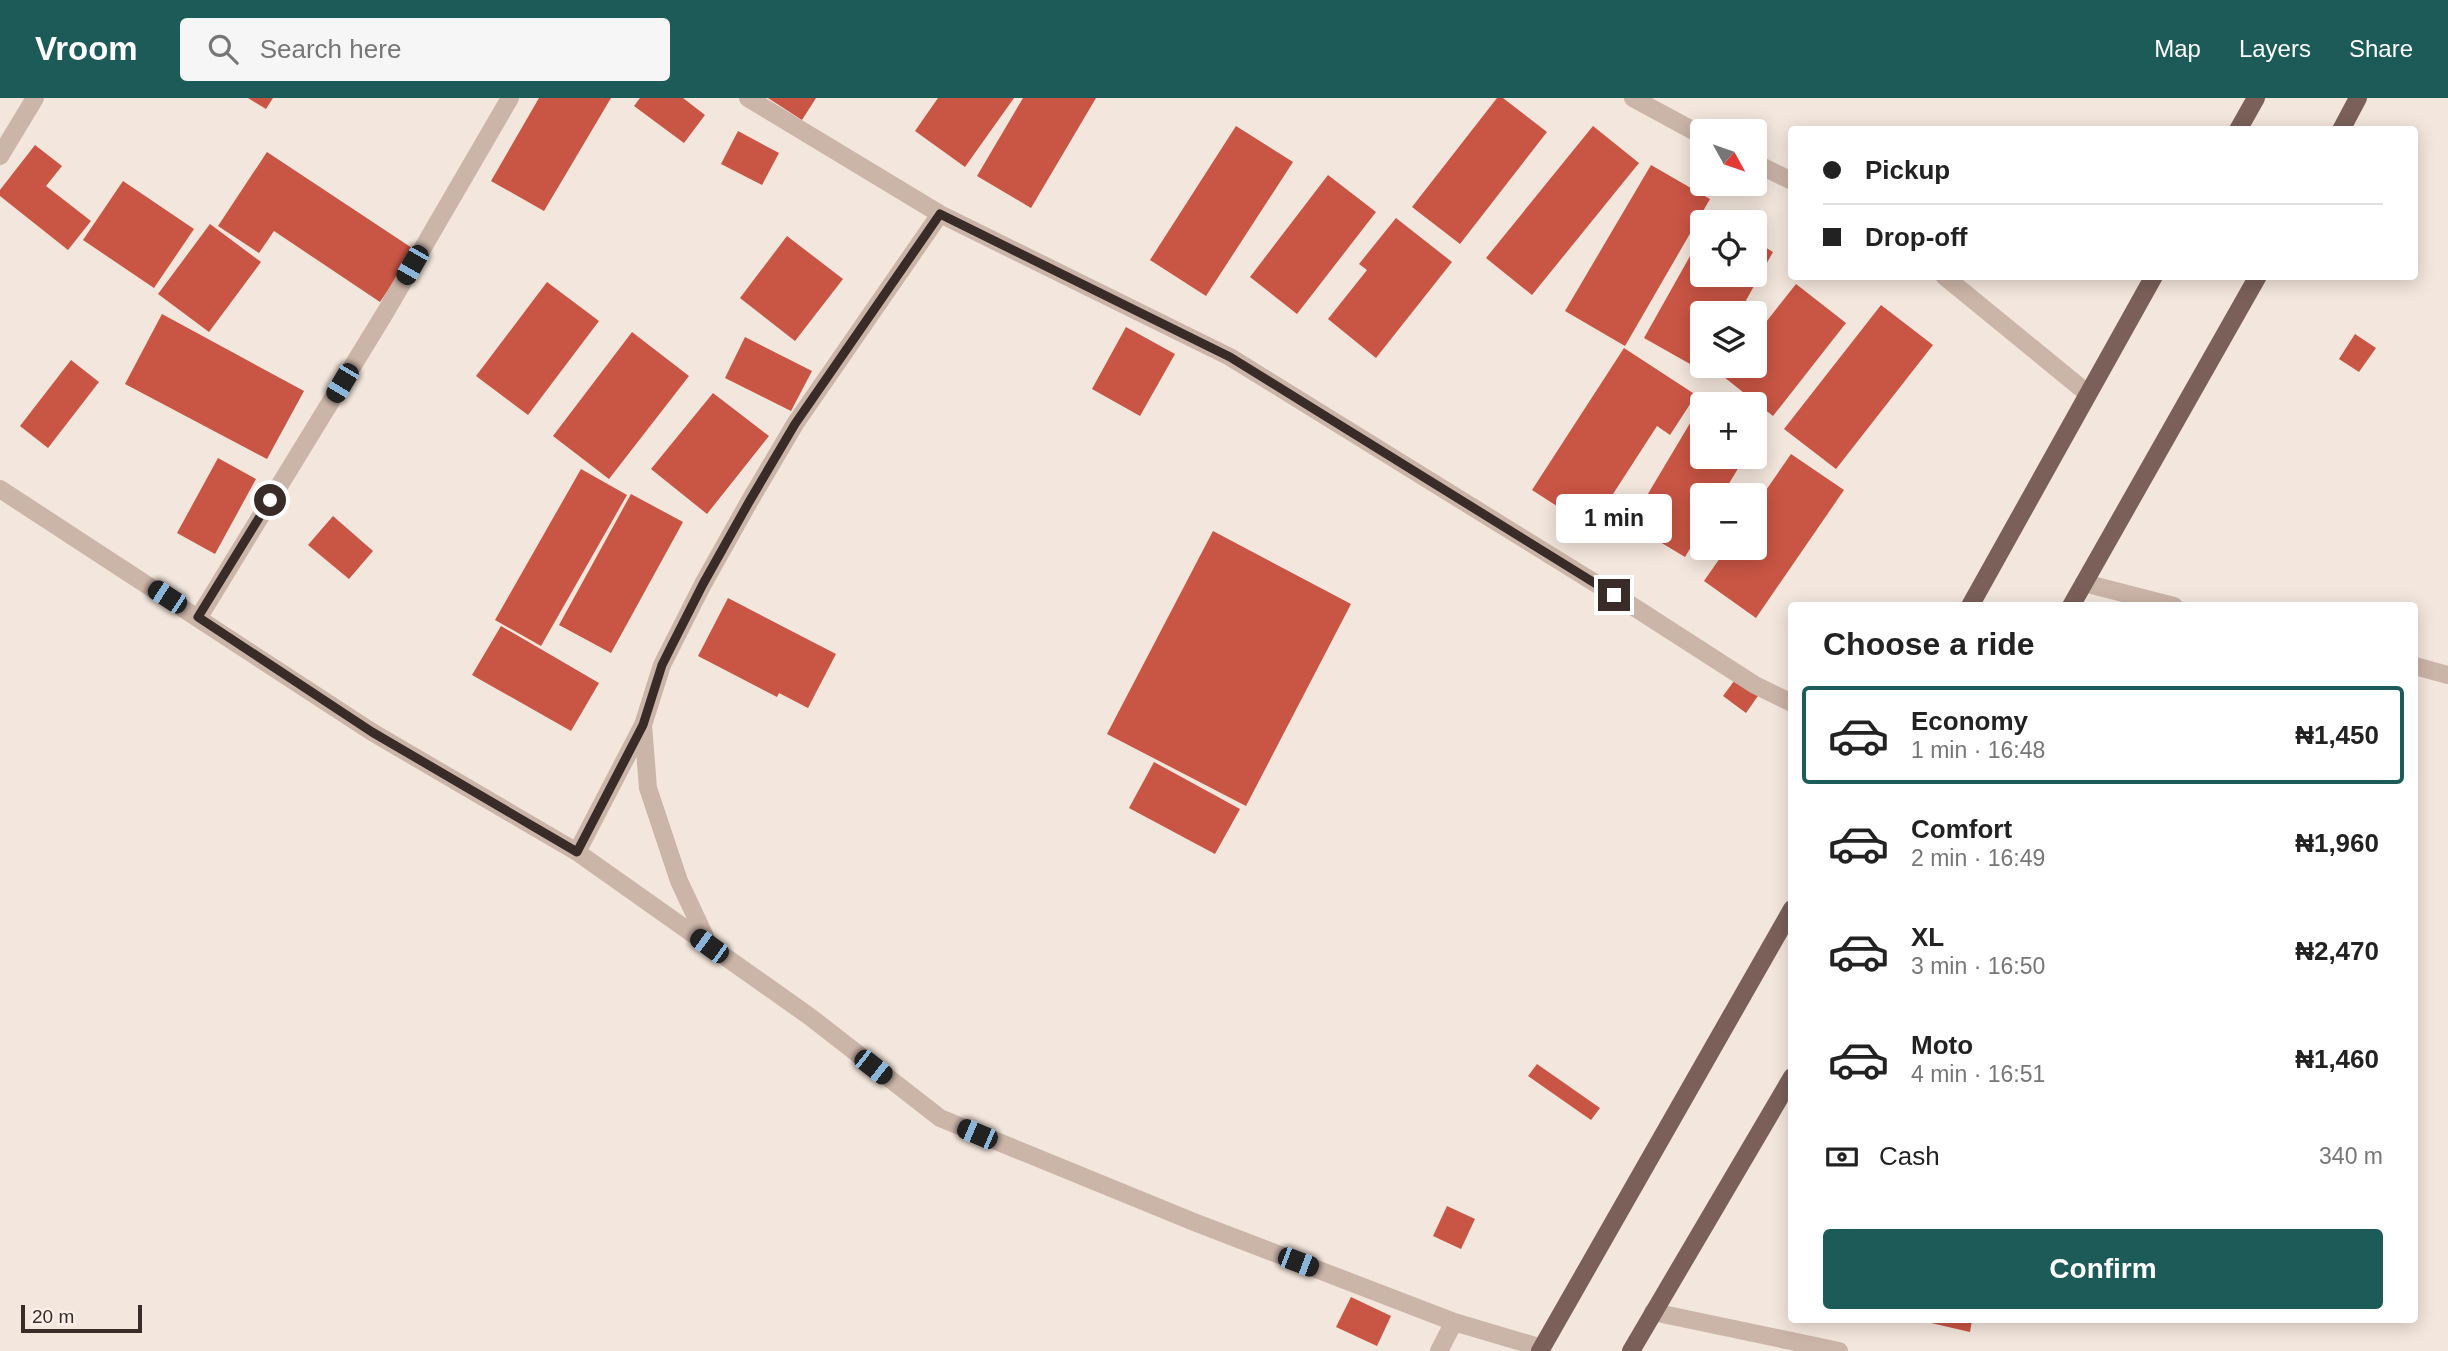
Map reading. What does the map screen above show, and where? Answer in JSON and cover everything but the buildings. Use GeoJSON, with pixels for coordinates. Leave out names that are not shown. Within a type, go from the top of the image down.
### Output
{"type":"FeatureCollection","features":[{"type":"Feature","properties":{"kind":"main road"},"geometry":{"type":"LineString","coordinates":[[2240,126],[2256,98]]}},
{"type":"Feature","properties":{"kind":"main road"},"geometry":{"type":"LineString","coordinates":[[2343,126],[2358,98]]}},
{"type":"Feature","properties":{"kind":"main road"},"geometry":{"type":"LineString","coordinates":[[1972,602],[2152,280]]}},
{"type":"Feature","properties":{"kind":"main road"},"geometry":{"type":"LineString","coordinates":[[2073,602],[2256,280]]}},
{"type":"Feature","properties":{"kind":"main road"},"geometry":{"type":"LineString","coordinates":[[1541,1350],[1788,916]]}},
{"type":"Feature","properties":{"kind":"main road"},"geometry":{"type":"LineString","coordinates":[[1631,1351],[1788,1084]]}},
{"type":"Feature","properties":{"kind":"street"},"geometry":{"type":"LineString","coordinates":[[0,156],[35,98]]}},
{"type":"Feature","properties":{"kind":"street"},"geometry":{"type":"LineString","coordinates":[[198,617],[384,313],[510,98]]}},
{"type":"Feature","properties":{"kind":"street"},"geometry":{"type":"LineString","coordinates":[[748,98],[940,214],[1230,357],[1755,685],[1788,701]]}},
{"type":"Feature","properties":{"kind":"street"},"geometry":{"type":"LineString","coordinates":[[1633,98],[1690,129]]}},
{"type":"Feature","properties":{"kind":"street"},"geometry":{"type":"LineString","coordinates":[[1768,169],[1788,179]]}},
{"type":"Feature","properties":{"kind":"street"},"geometry":{"type":"LineString","coordinates":[[577,852],[643,725],[662,665],[749,502],[795,424],[940,214]]}},
{"type":"Feature","properties":{"kind":"street"},"geometry":{"type":"LineString","coordinates":[[1949,280],[2087,393]]}},
{"type":"Feature","properties":{"kind":"street"},"geometry":{"type":"LineString","coordinates":[[0,489],[372,732],[577,852],[809,1016],[940,1118],[1194,1222],[1454,1322],[1541,1350]]}},
{"type":"Feature","properties":{"kind":"street"},"geometry":{"type":"LineString","coordinates":[[2084,583],[2158,602]]}},
{"type":"Feature","properties":{"kind":"street"},"geometry":{"type":"LineString","coordinates":[[2418,667],[2448,675]]}},
{"type":"Feature","properties":{"kind":"street"},"geometry":{"type":"LineString","coordinates":[[643,725],[648,788],[679,881],[709,946]]}},
{"type":"Feature","properties":{"kind":"street"},"geometry":{"type":"LineString","coordinates":[[1653,1312],[1839,1351]]}},
{"type":"Feature","properties":{"kind":"street"},"geometry":{"type":"LineString","coordinates":[[1439,1351],[1454,1322]]}},
{"type":"Feature","properties":{"kind":"route"},"geometry":{"type":"LineString","coordinates":[[270,500],[198,617],[372,732],[577,852],[643,725],[662,665],[749,502],[795,424],[940,214],[1230,357],[1614,595]]}}]}
